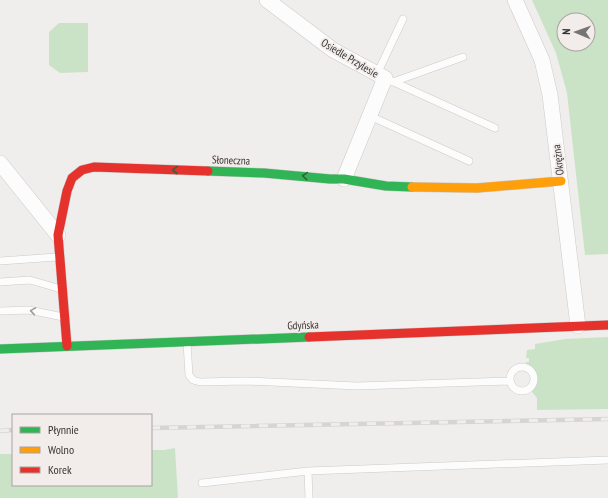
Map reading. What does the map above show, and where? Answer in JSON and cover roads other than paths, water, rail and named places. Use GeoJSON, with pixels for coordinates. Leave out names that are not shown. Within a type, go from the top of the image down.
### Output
{"type":"FeatureCollection","features":[{"type":"Feature","properties":{"kind":"street","name":"Osiedle Przylesie"},"geometry":{"type":"LineString","coordinates":[[268,0],[333,50],[385,78],[344,179]]}},
{"type":"Feature","properties":{"kind":"street","name":"Okrężna"},"geometry":{"type":"LineString","coordinates":[[515,0],[542,60],[550,95],[578,326]]}},
{"type":"Feature","properties":{"kind":"street"},"geometry":{"type":"LineString","coordinates":[[0,163],[58,235]]}},
{"type":"Feature","properties":{"kind":"street","name":"Słoneczna"},"geometry":{"type":"LineString","coordinates":[[67,346],[58,235],[67,191],[72,178],[82,170],[94,167],[264,173],[344,179],[386,186],[428,188],[477,188],[561,181]]}},
{"type":"Feature","properties":{"kind":"street","name":"Gdyńska"},"geometry":{"type":"LineString","coordinates":[[0,349],[608,325]]}},
{"type":"Feature","properties":{"kind":"lane"},"geometry":{"type":"LineString","coordinates":[[385,78],[403,19]]}},
{"type":"Feature","properties":{"kind":"lane"},"geometry":{"type":"LineString","coordinates":[[385,78],[463,57]]}},
{"type":"Feature","properties":{"kind":"lane"},"geometry":{"type":"LineString","coordinates":[[385,78],[495,128]]}},
{"type":"Feature","properties":{"kind":"lane"},"geometry":{"type":"LineString","coordinates":[[370,116],[469,162]]}},
{"type":"Feature","properties":{"kind":"lane"},"geometry":{"type":"LineString","coordinates":[[0,261],[60,257]]}},
{"type":"Feature","properties":{"kind":"lane"},"geometry":{"type":"LineString","coordinates":[[0,282],[30,280],[62,290]]}},
{"type":"Feature","properties":{"kind":"lane"},"geometry":{"type":"LineString","coordinates":[[0,311],[29,310],[65,317]]}},
{"type":"Feature","properties":{"kind":"lane"},"geometry":{"type":"LineString","coordinates":[[186,342],[189,376],[193,380],[200,382],[246,381],[357,386],[509,381]]}},
{"type":"Feature","properties":{"kind":"lane"},"geometry":{"type":"LineString","coordinates":[[202,484],[308,471],[608,460]]}},
{"type":"Feature","properties":{"kind":"lane"},"geometry":{"type":"LineString","coordinates":[[308,471],[309,498]]}},
{"type":"Feature","properties":{"kind":"railway"},"geometry":{"type":"LineString","coordinates":[[152,428],[608,419]]}},
{"type":"Feature","properties":{"kind":"railway"},"geometry":{"type":"LineString","coordinates":[[0,431],[12,430]]}}]}
